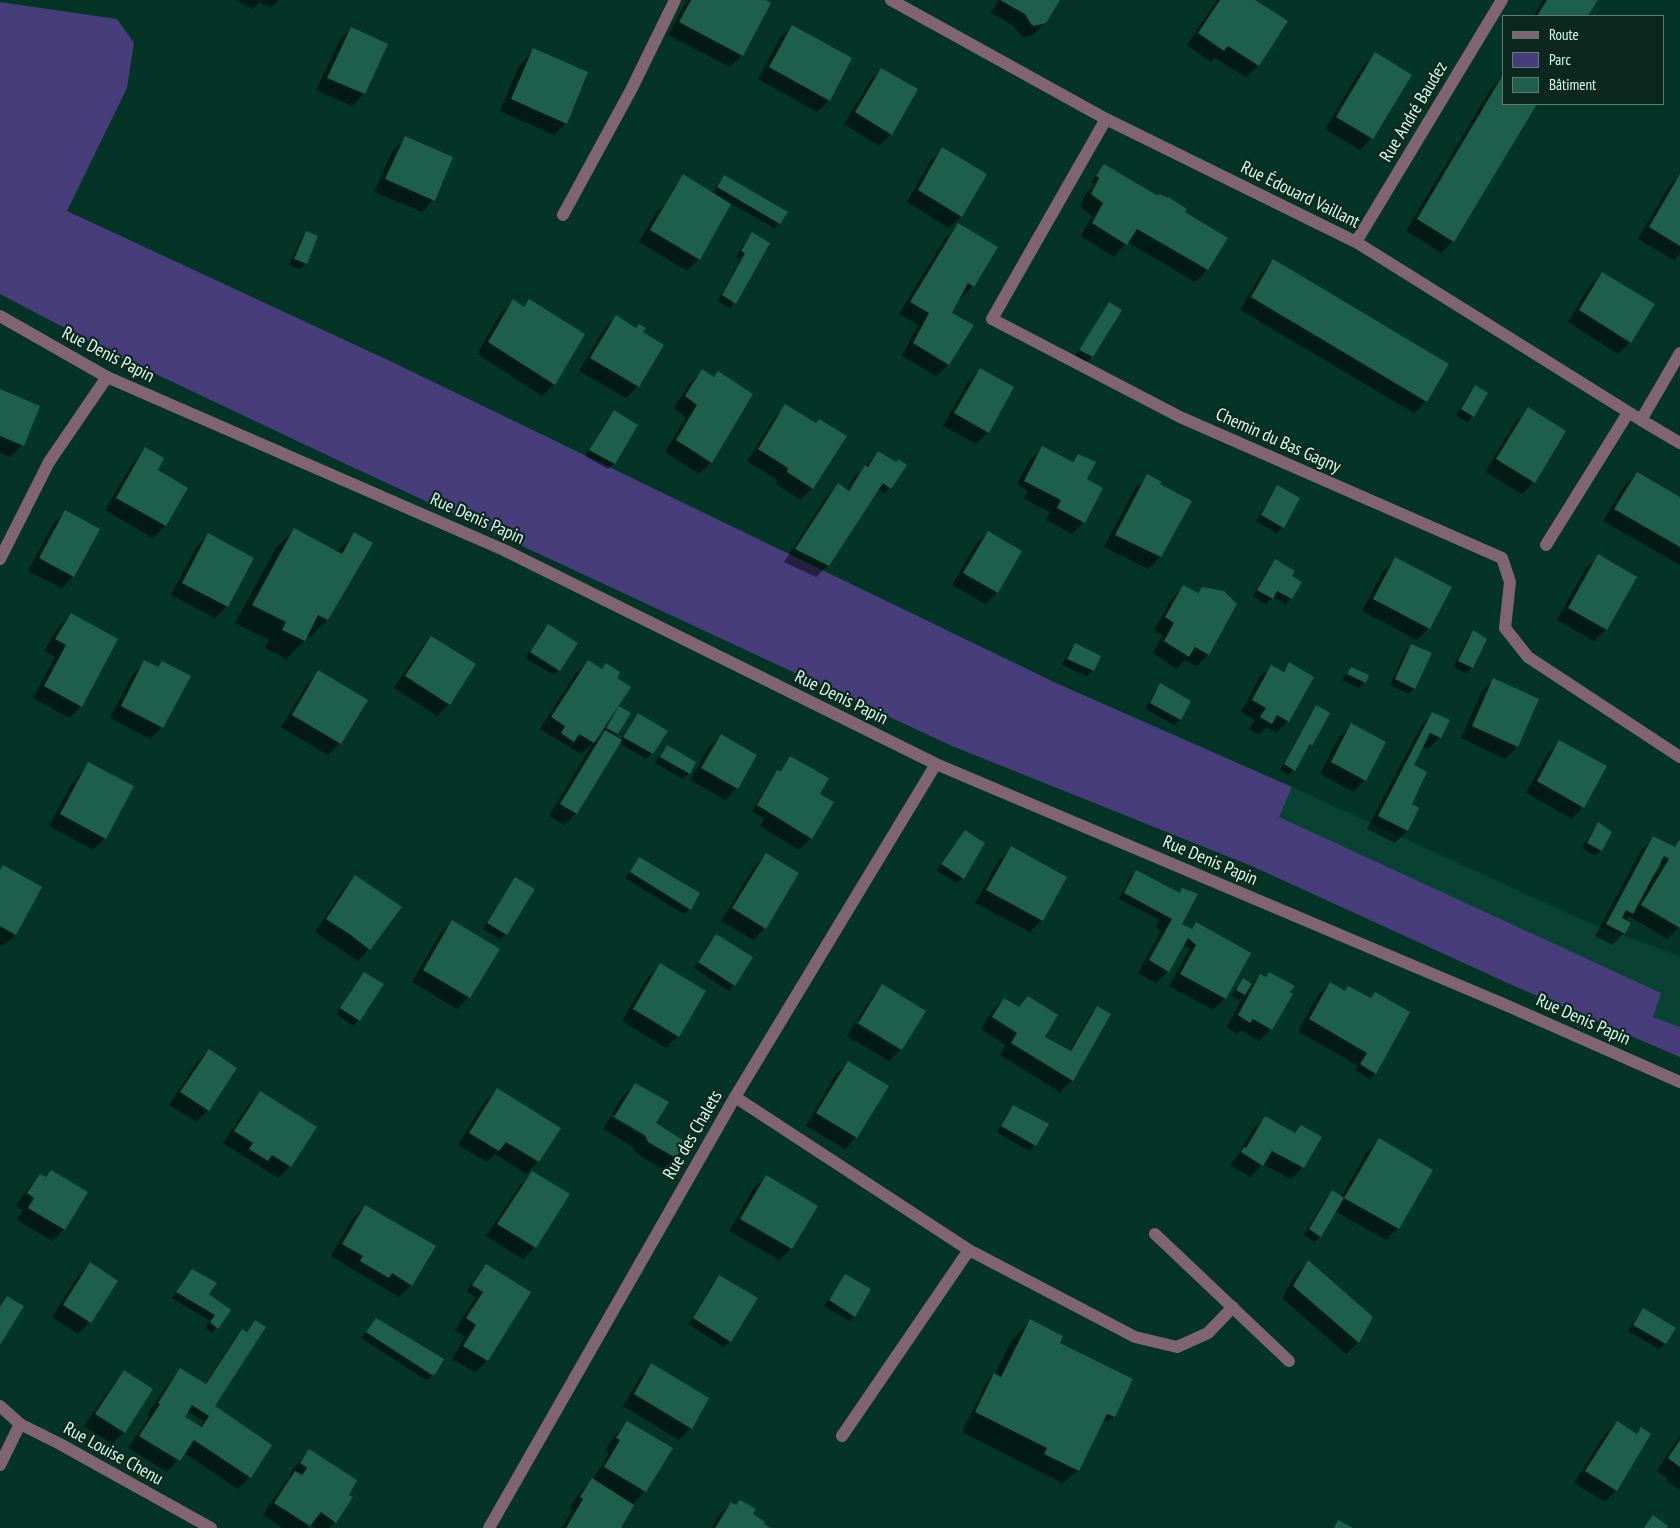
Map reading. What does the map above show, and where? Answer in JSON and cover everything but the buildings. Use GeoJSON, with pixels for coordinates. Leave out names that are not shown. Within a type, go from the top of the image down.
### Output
{"type":"FeatureCollection","features":[{"type":"Feature","properties":{"kind":"street"},"geometry":{"type":"LineString","coordinates":[[563,215],[631,90],[675,0]]}},
{"type":"Feature","properties":{"kind":"street","name":"Rue Édouard Vaillant"},"geometry":{"type":"LineString","coordinates":[[892,0],[1106,119],[1356,242],[1640,420],[1680,443]]}},
{"type":"Feature","properties":{"kind":"street","name":"Rue André Baudez"},"geometry":{"type":"LineString","coordinates":[[1356,242],[1502,0]]}},
{"type":"Feature","properties":{"kind":"street","name":"Chemin du Bas Gagny"},"geometry":{"type":"LineString","coordinates":[[1106,119],[992,319],[1180,417],[1502,558],[1510,582],[1505,628],[1528,657],[1680,757]]}},
{"type":"Feature","properties":{"kind":"street","name":"Rue Denis Papin"},"geometry":{"type":"LineString","coordinates":[[0,316],[107,378],[504,550],[936,764],[1508,1006],[1680,1082]]}},
{"type":"Feature","properties":{"kind":"street"},"geometry":{"type":"LineString","coordinates":[[1640,420],[1680,353]]}},
{"type":"Feature","properties":{"kind":"street"},"geometry":{"type":"LineString","coordinates":[[0,559],[50,462],[107,378]]}},
{"type":"Feature","properties":{"kind":"street"},"geometry":{"type":"LineString","coordinates":[[1546,545],[1628,412]]}},
{"type":"Feature","properties":{"kind":"street","name":"Rue des Chalets"},"geometry":{"type":"LineString","coordinates":[[489,1528],[735,1097],[936,764]]}},
{"type":"Feature","properties":{"kind":"street"},"geometry":{"type":"LineString","coordinates":[[735,1097],[969,1250],[1135,1338],[1177,1347],[1208,1333],[1233,1307]]}},
{"type":"Feature","properties":{"kind":"street"},"geometry":{"type":"LineString","coordinates":[[1156,1234],[1289,1360]]}},
{"type":"Feature","properties":{"kind":"street"},"geometry":{"type":"LineString","coordinates":[[842,1436],[969,1250]]}},
{"type":"Feature","properties":{"kind":"street","name":"Rue Louise Chenu"},"geometry":{"type":"LineString","coordinates":[[0,1406],[20,1424],[60,1444],[211,1528]]}},
{"type":"Feature","properties":{"kind":"street"},"geometry":{"type":"LineString","coordinates":[[0,1465],[20,1424]]}},
{"type":"Feature","properties":{"kind":"shaded area"},"geometry":{"type":"Polygon","coordinates":[[[1292,787],[1594,925],[1680,956],[1680,1057],[1512,985],[1254,867],[1292,787]]]}},
{"type":"Feature","properties":{"kind":"green space"},"geometry":{"type":"Polygon","coordinates":[[[0,2],[117,19],[134,43],[127,88],[67,211],[392,362],[1056,683],[1292,787],[1279,817],[1661,993],[1653,1017],[1680,1027],[1680,1057],[1512,985],[1254,867],[952,746],[120,357],[0,294],[0,2]]]}}]}
